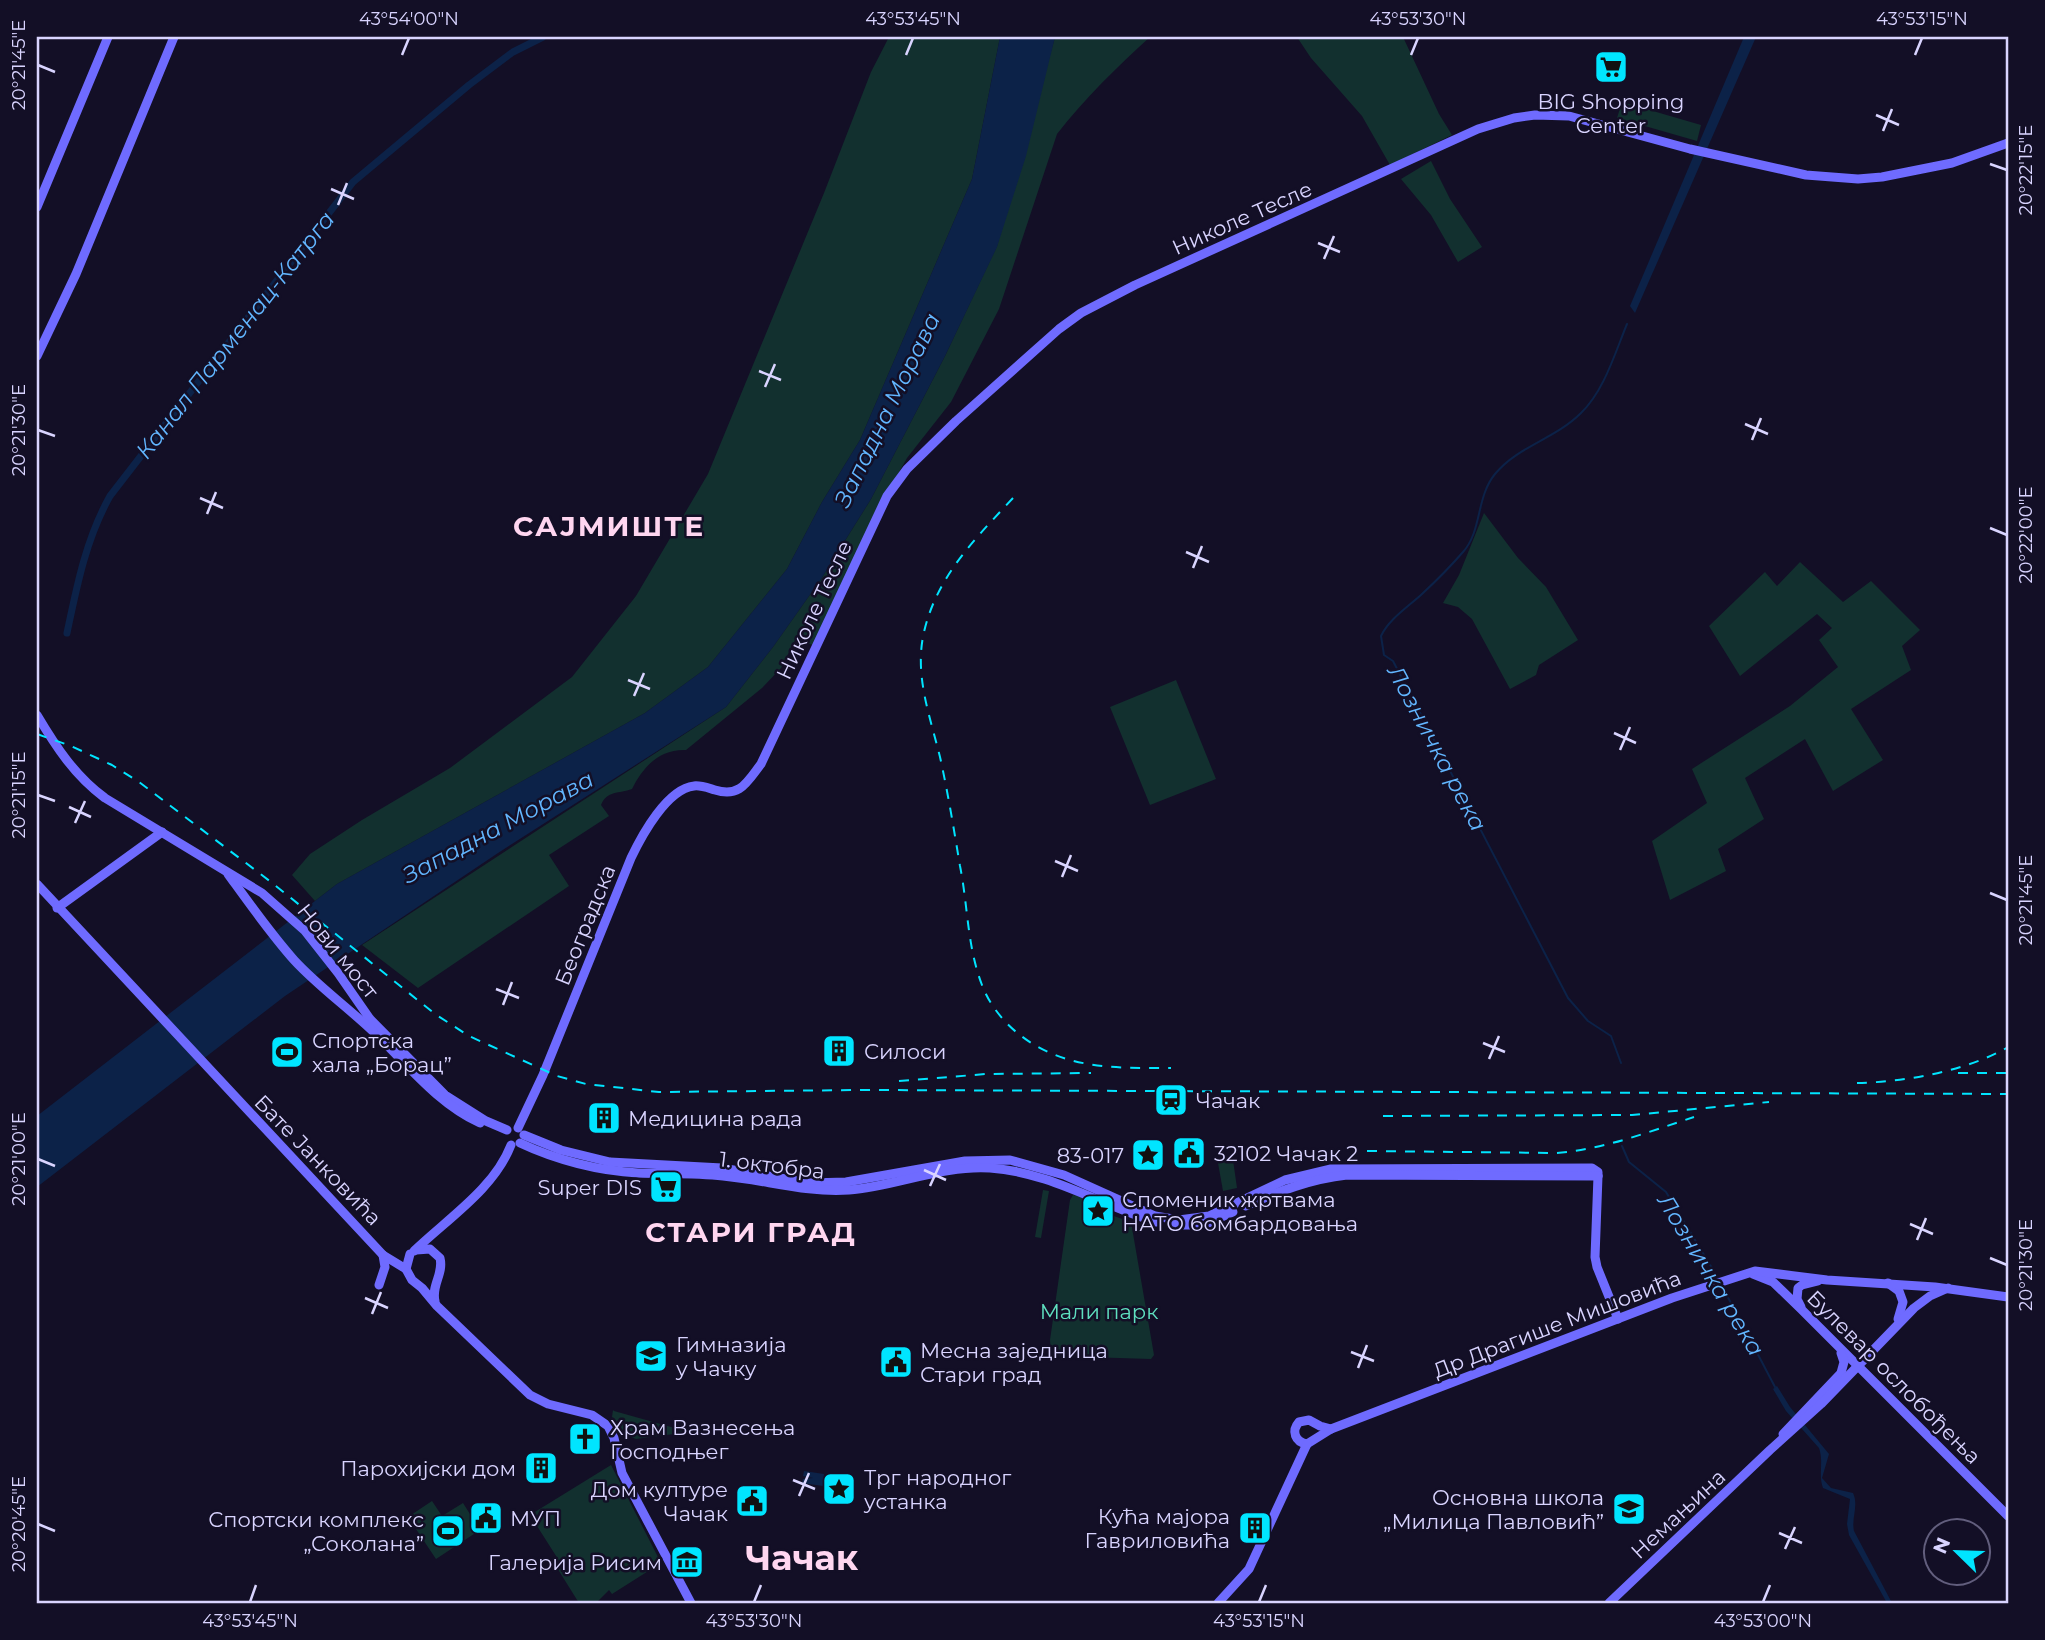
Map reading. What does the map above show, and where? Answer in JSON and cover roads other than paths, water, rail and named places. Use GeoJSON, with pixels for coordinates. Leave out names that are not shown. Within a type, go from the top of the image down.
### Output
{"type":"FeatureCollection","features":[{"type":"Feature","properties":{"kind":"main road"},"geometry":{"type":"LineString","coordinates":[[37,207],[108,37]]}},
{"type":"Feature","properties":{"kind":"main road"},"geometry":{"type":"LineString","coordinates":[[37,356],[76,274],[174,37]]}},
{"type":"Feature","properties":{"kind":"main road","name":"Николе Тесле"},"geometry":{"type":"LineString","coordinates":[[727,794],[746,784],[761,764],[887,496],[897,480],[972,406],[1059,329],[1081,313],[1135,285],[1496,122],[1535,115],[1569,116],[1690,149],[1806,175],[1858,179],[1952,163],[2008,143]]}},
{"type":"Feature","properties":{"kind":"main road"},"geometry":{"type":"LineString","coordinates":[[37,715],[70,767],[88,786],[227,873],[241,885]]}},
{"type":"Feature","properties":{"kind":"main road","name":"Београдска"},"geometry":{"type":"LineString","coordinates":[[518,1138],[640,839],[662,808],[683,788],[696,785],[727,794]]}},
{"type":"Feature","properties":{"kind":"main road"},"geometry":{"type":"LineString","coordinates":[[57,908],[162,832]]}},
{"type":"Feature","properties":{"kind":"main road","name":"Бате Јанковића"},"geometry":{"type":"LineString","coordinates":[[37,884],[381,1252],[406,1269]]}},
{"type":"Feature","properties":{"kind":"main road","name":"Нови мост"},"geometry":{"type":"LineString","coordinates":[[241,885],[293,959],[327,992],[368,1022]]}},
{"type":"Feature","properties":{"kind":"main road","name":"Нови мост"},"geometry":{"type":"LineString","coordinates":[[241,885],[262,893],[305,931],[338,973],[368,1022]]}},
{"type":"Feature","properties":{"kind":"main road"},"geometry":{"type":"LineString","coordinates":[[368,1022],[444,1095],[506,1133]]}},
{"type":"Feature","properties":{"kind":"main road"},"geometry":{"type":"LineString","coordinates":[[506,1133],[512,1127],[518,1138]]}},
{"type":"Feature","properties":{"kind":"main road"},"geometry":{"type":"LineString","coordinates":[[506,1133],[507,1142],[518,1138]]}},
{"type":"Feature","properties":{"kind":"main road"},"geometry":{"type":"LineString","coordinates":[[518,1138],[506,1158],[476,1195],[412,1253],[406,1269],[408,1276],[530,1395],[548,1404],[592,1415],[605,1423],[614,1438],[623,1475],[691,1603]]}},
{"type":"Feature","properties":{"kind":"main road","name":"1. октобра"},"geometry":{"type":"LineString","coordinates":[[518,1138],[610,1161],[642,1165],[713,1167],[809,1183],[846,1182],[965,1161],[1010,1160],[1064,1175],[1155,1222],[1183,1226],[1204,1225],[1281,1189],[1347,1175],[1598,1176],[1595,1257],[1618,1319]]}},
{"type":"Feature","properties":{"kind":"main road"},"geometry":{"type":"LineString","coordinates":[[434,1252],[433,1239],[436,1232]]}},
{"type":"Feature","properties":{"kind":"main road"},"geometry":{"type":"LineString","coordinates":[[412,1253],[424,1248],[440,1258],[442,1267],[433,1293],[437,1306]]}},
{"type":"Feature","properties":{"kind":"main road"},"geometry":{"type":"LineString","coordinates":[[379,1285],[385,1267],[381,1252]]}},
{"type":"Feature","properties":{"kind":"main road","name":"Бате Јанковића"},"geometry":{"type":"LineString","coordinates":[[381,1252],[398,1259],[412,1253]]}},
{"type":"Feature","properties":{"kind":"main road","name":"Др Драгише Мишовића"},"geometry":{"type":"LineString","coordinates":[[1317,1439],[1331,1429],[1618,1319],[1748,1273],[1761,1271],[1825,1279],[1948,1288],[2008,1297]]}},
{"type":"Feature","properties":{"kind":"main road","name":"Булевар ослобођења"},"geometry":{"type":"LineString","coordinates":[[1748,1273],[1773,1282],[2008,1516]]}},
{"type":"Feature","properties":{"kind":"main road"},"geometry":{"type":"LineString","coordinates":[[417,1283],[428,1284],[437,1279]]}},
{"type":"Feature","properties":{"kind":"main road"},"geometry":{"type":"LineString","coordinates":[[1801,1309],[1797,1299],[1798,1288],[1825,1279]]}},
{"type":"Feature","properties":{"kind":"main road"},"geometry":{"type":"LineString","coordinates":[[1888,1283],[1899,1292],[1903,1302],[1901,1315],[1894,1326]]}},
{"type":"Feature","properties":{"kind":"main road","name":"Немањина"},"geometry":{"type":"LineString","coordinates":[[1609,1603],[1770,1450],[1791,1434],[1894,1326],[1923,1301],[1948,1288]]}},
{"type":"Feature","properties":{"kind":"main road"},"geometry":{"type":"LineString","coordinates":[[1842,1351],[1854,1355],[1872,1349]]}},
{"type":"Feature","properties":{"kind":"main road"},"geometry":{"type":"LineString","coordinates":[[1872,1349],[1868,1363],[1873,1382]]}},
{"type":"Feature","properties":{"kind":"main road","name":"Немањина"},"geometry":{"type":"LineString","coordinates":[[1770,1450],[1841,1373],[1844,1362],[1842,1351]]}},
{"type":"Feature","properties":{"kind":"main road"},"geometry":{"type":"LineString","coordinates":[[1844,1381],[1858,1376],[1873,1382]]}},
{"type":"Feature","properties":{"kind":"main road"},"geometry":{"type":"LineString","coordinates":[[1307,1444],[1297,1439],[1295,1428],[1303,1420],[1331,1429]]}},
{"type":"Feature","properties":{"kind":"main road"},"geometry":{"type":"LineString","coordinates":[[1217,1603],[1249,1569],[1307,1444],[1317,1439],[1319,1431],[1316,1424]]}},
{"type":"Feature","properties":{"kind":"water","name":"Западна Морава"},"geometry":{"type":"Polygon","coordinates":[[[1000,37],[1055,37],[1026,156],[997,247],[945,356],[871,499],[821,579],[726,707],[498,853],[285,996],[37,1187],[37,1116],[337,884],[645,713],[708,667],[787,569],[822,502],[860,440],[972,179],[1000,37]]]}},
{"type":"Feature","properties":{"kind":"water"},"geometry":{"type":"Polygon","coordinates":[[[1744,37],[1756,37],[1635,313],[1630,306],[1744,37]]]}},
{"type":"Feature","properties":{"kind":"water"},"geometry":{"type":"Polygon","coordinates":[[[1777,1386],[1790,1407],[1829,1454],[1822,1478],[1831,1488],[1853,1493],[1854,1531],[1892,1603],[1887,1603],[1849,1535],[1847,1524],[1850,1499],[1823,1488],[1821,1478],[1821,1458],[1819,1448],[1786,1411],[1773,1389],[1777,1386]]]}},
{"type":"Feature","properties":{"kind":"water"},"geometry":{"type":"Polygon","coordinates":[[[804,1471],[824,1474],[823,1486],[802,1483],[803,1479],[813,1478],[803,1476],[804,1471]]]}},
{"type":"Feature","properties":{"kind":"waterway","name":"Канал Парменац-Катрга"},"geometry":{"type":"LineString","coordinates":[[67,633],[88,546],[110,496],[353,182],[469,85],[513,52],[543,37]]}},
{"type":"Feature","properties":{"kind":"waterway","name":"Лозничка река"},"geometry":{"type":"LineString","coordinates":[[1621,1063],[1611,1036],[1588,1021],[1568,998],[1393,661],[1384,655],[1381,636],[1394,619],[1438,579],[1469,544],[1485,493],[1495,474],[1514,456],[1571,422],[1589,404],[1608,371],[1627,324]]}},
{"type":"Feature","properties":{"kind":"waterway","name":"Лозничка река"},"geometry":{"type":"LineString","coordinates":[[1622,1146],[1629,1162],[1666,1192],[1718,1278]]}},
{"type":"Feature","properties":{"kind":"waterway","name":"Лозничка река"},"geometry":{"type":"LineString","coordinates":[[1722,1286],[1775,1387]]}},
{"type":"Feature","properties":{"kind":"railway"},"geometry":{"type":"LineString","coordinates":[[1013,498],[959,559],[948,576],[930,612],[921,648],[922,680],[946,784],[977,970],[985,992],[998,1013],[1014,1030],[1037,1046],[1055,1055],[1092,1065],[1171,1068]]}},
{"type":"Feature","properties":{"kind":"railway"},"geometry":{"type":"LineString","coordinates":[[37,734],[112,765],[139,782],[271,882],[435,1014],[469,1036],[557,1076],[586,1084],[659,1092],[863,1090],[2008,1094]]}},
{"type":"Feature","properties":{"kind":"railway"},"geometry":{"type":"LineString","coordinates":[[1857,1083],[1935,1074],[1974,1063],[2008,1047]]}},
{"type":"Feature","properties":{"kind":"railway"},"geometry":{"type":"LineString","coordinates":[[899,1081],[986,1074],[1091,1073]]}},
{"type":"Feature","properties":{"kind":"railway"},"geometry":{"type":"LineString","coordinates":[[1958,1073],[2008,1073]]}},
{"type":"Feature","properties":{"kind":"railway"},"geometry":{"type":"LineString","coordinates":[[1383,1116],[1632,1115],[1769,1102]]}},
{"type":"Feature","properties":{"kind":"railway"},"geometry":{"type":"LineString","coordinates":[[1367,1151],[1557,1153],[1609,1144],[1694,1117]]}},
{"type":"Feature","properties":{"kind":"place","name":"BIG Shopping Center"},"geometry":{"type":"Point","coordinates":[1611,67]}},
{"type":"Feature","properties":{"kind":"place","name":"Силоси"},"geometry":{"type":"Point","coordinates":[839,1051]}},
{"type":"Feature","properties":{"kind":"place","name":"Спортска хала „Борац”"},"geometry":{"type":"Point","coordinates":[287,1052]}},
{"type":"Feature","properties":{"kind":"place","name":"Чачак"},"geometry":{"type":"Point","coordinates":[1171,1100]}},
{"type":"Feature","properties":{"kind":"place","name":"Медицина рада"},"geometry":{"type":"Point","coordinates":[604,1118]}},
{"type":"Feature","properties":{"kind":"place","name":"32102 Чачак 2"},"geometry":{"type":"Point","coordinates":[1189,1153]}},
{"type":"Feature","properties":{"kind":"place","name":"83-017"},"geometry":{"type":"Point","coordinates":[1148,1155]}},
{"type":"Feature","properties":{"kind":"place","name":"Super DIS"},"geometry":{"type":"Point","coordinates":[666,1187]}},
{"type":"Feature","properties":{"kind":"place","name":"Споменик жртвама НАТО бомбардовања"},"geometry":{"type":"Point","coordinates":[1098,1211]}},
{"type":"Feature","properties":{"kind":"place","name":"Гимназија у Чачку"},"geometry":{"type":"Point","coordinates":[651,1356]}},
{"type":"Feature","properties":{"kind":"place","name":"Месна заједница Стари град"},"geometry":{"type":"Point","coordinates":[896,1362]}},
{"type":"Feature","properties":{"kind":"place","name":"Храм Вазнесења Господњег"},"geometry":{"type":"Point","coordinates":[585,1439]}},
{"type":"Feature","properties":{"kind":"place","name":"Парохијски дом"},"geometry":{"type":"Point","coordinates":[541,1468]}},
{"type":"Feature","properties":{"kind":"place","name":"Трг народног устанка"},"geometry":{"type":"Point","coordinates":[839,1489]}},
{"type":"Feature","properties":{"kind":"place","name":"Дом културе Чачак"},"geometry":{"type":"Point","coordinates":[752,1501]}},
{"type":"Feature","properties":{"kind":"place","name":"Основна школа „Милица Павловић”"},"geometry":{"type":"Point","coordinates":[1629,1509]}},
{"type":"Feature","properties":{"kind":"place","name":"МУП"},"geometry":{"type":"Point","coordinates":[486,1518]}},
{"type":"Feature","properties":{"kind":"place","name":"Кућа мајора Гавриловића"},"geometry":{"type":"Point","coordinates":[1255,1528]}},
{"type":"Feature","properties":{"kind":"place","name":"Спортски комплекс „Соколана”"},"geometry":{"type":"Point","coordinates":[448,1531]}},
{"type":"Feature","properties":{"kind":"place","name":"Галерија Рисим"},"geometry":{"type":"Point","coordinates":[687,1562]}},
{"type":"Feature","properties":{"kind":"district","name":"САЈМИШТЕ"},"geometry":{"type":"Point","coordinates":[609,526]}},
{"type":"Feature","properties":{"kind":"district","name":"СТАРИ ГРАД"},"geometry":{"type":"Point","coordinates":[751,1232]}},
{"type":"Feature","properties":{"kind":"district","name":"Чачак"},"geometry":{"type":"Point","coordinates":[802,1557]}},
{"type":"Feature","properties":{"kind":"park label","name":"Мали парк"},"geometry":{"type":"Point","coordinates":[1099,1311]}}]}
